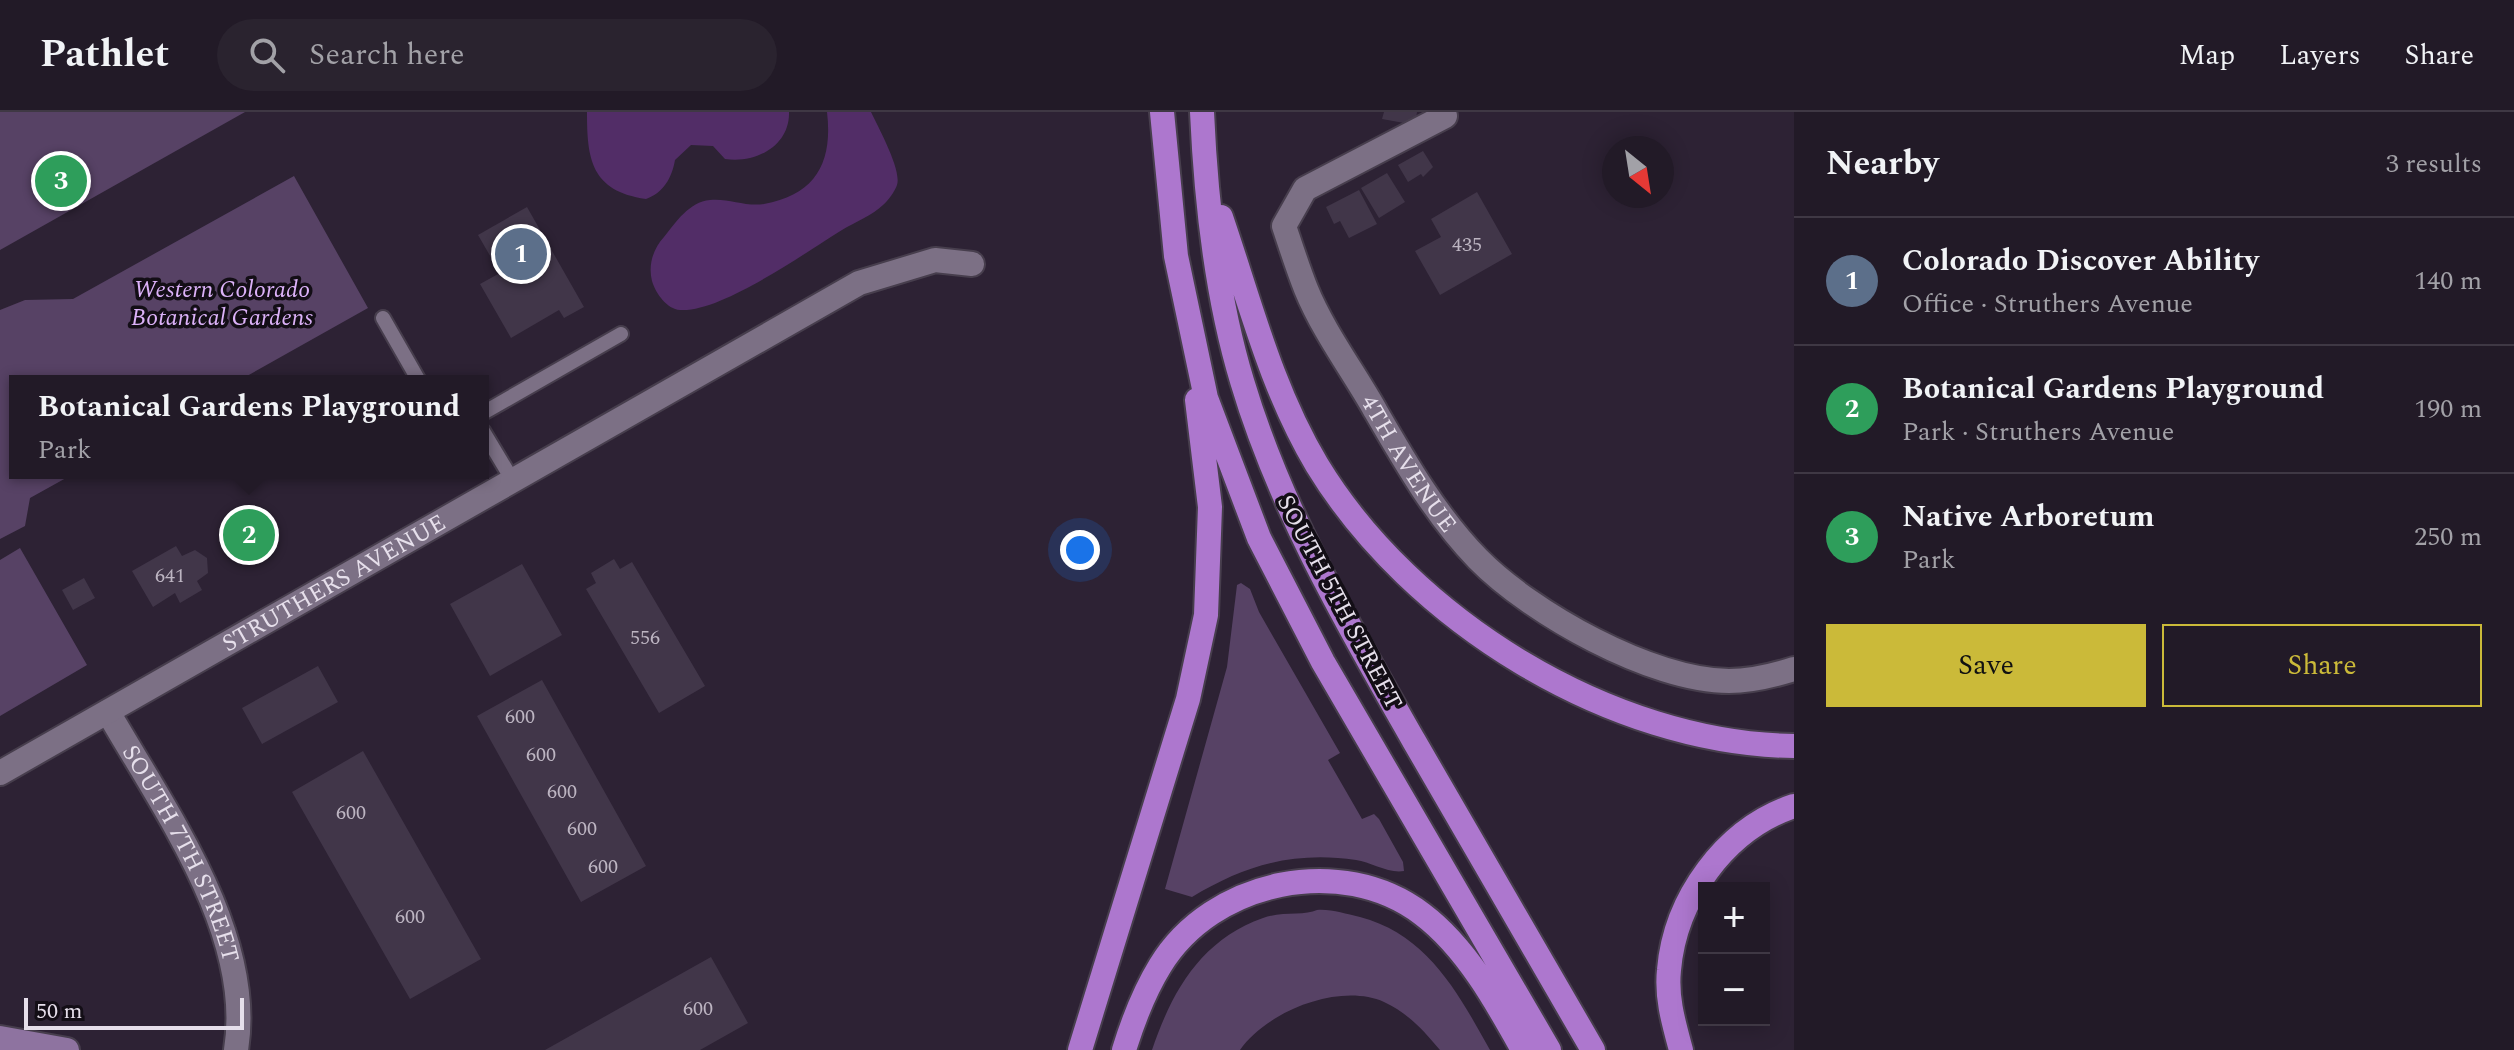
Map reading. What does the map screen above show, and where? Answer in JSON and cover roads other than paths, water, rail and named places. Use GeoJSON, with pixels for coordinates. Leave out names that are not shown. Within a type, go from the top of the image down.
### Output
{"type":"FeatureCollection","features":[{"type":"Feature","properties":{"kind":"highway","name":"SOUTH 5TH STREET"},"geometry":{"type":"LineString","coordinates":[[1162,112],[1176,256],[1206,398],[1259,538],[1323,662],[1549,1050]]}},
{"type":"Feature","properties":{"kind":"highway","name":"SOUTH 5TH STREET"},"geometry":{"type":"LineString","coordinates":[[1202,112],[1204,170],[1219,282],[1241,379],[1292,514],[1354,636],[1593,1050]]}},
{"type":"Feature","properties":{"kind":"highway"},"geometry":{"type":"LineString","coordinates":[[1204,170],[1253,311],[1269,370],[1295,422],[1318,466],[1347,506],[1414,582],[1497,648],[1543,675],[1590,697],[1638,716],[1683,728],[1740,741],[1794,746]]}},
{"type":"Feature","properties":{"kind":"highway"},"geometry":{"type":"LineString","coordinates":[[1080,1050],[1188,699],[1206,615],[1210,507],[1183,289]]}},
{"type":"Feature","properties":{"kind":"highway"},"geometry":{"type":"LineString","coordinates":[[1681,1050],[1671,1014],[1668,972],[1675,931],[1709,866],[1754,826],[1794,806]]}},
{"type":"Feature","properties":{"kind":"highway"},"geometry":{"type":"LineString","coordinates":[[1124,1050],[1135,1017],[1160,965],[1195,926],[1216,910],[1251,893],[1285,883],[1322,880],[1360,884],[1393,897],[1421,913],[1444,933],[1467,962],[1523,1050]]}},
{"type":"Feature","properties":{"kind":"main road"},"geometry":{"type":"LineString","coordinates":[[0,1038],[67,1050]]}},
{"type":"Feature","properties":{"kind":"street","name":"4TH AVENUE"},"geometry":{"type":"LineString","coordinates":[[1445,116],[1305,189],[1284,226],[1307,292],[1404,459],[1453,532],[1479,561],[1529,603],[1581,633],[1635,659],[1726,682],[1763,679],[1794,669]]}},
{"type":"Feature","properties":{"kind":"street","name":"STRUTHERS AVENUE"},"geometry":{"type":"LineString","coordinates":[[0,773],[859,283],[935,260],[972,264]]}},
{"type":"Feature","properties":{"kind":"street","name":"SOUTH 7TH STREET"},"geometry":{"type":"LineString","coordinates":[[108,712],[211,898],[236,990],[236,1050]]}},
{"type":"Feature","properties":{"kind":"lane"},"geometry":{"type":"LineString","coordinates":[[383,318],[416,375]]}},
{"type":"Feature","properties":{"kind":"lane"},"geometry":{"type":"LineString","coordinates":[[489,410],[621,334]]}},
{"type":"Feature","properties":{"kind":"lane"},"geometry":{"type":"LineString","coordinates":[[489,441],[513,481]]}},
{"type":"Feature","properties":{"kind":"place","name":"Native Arboretum"},"geometry":{"type":"Point","coordinates":[61,181]}},
{"type":"Feature","properties":{"kind":"place","name":"Colorado Discover Ability"},"geometry":{"type":"Point","coordinates":[521,254]}},
{"type":"Feature","properties":{"kind":"place","name":"Botanical Gardens Playground"},"geometry":{"type":"Point","coordinates":[249,535]}},
{"type":"Feature","properties":{"kind":"park label","name":"Western Colorado Botanical Gardens"},"geometry":{"type":"Point","coordinates":[222,303]}}]}
